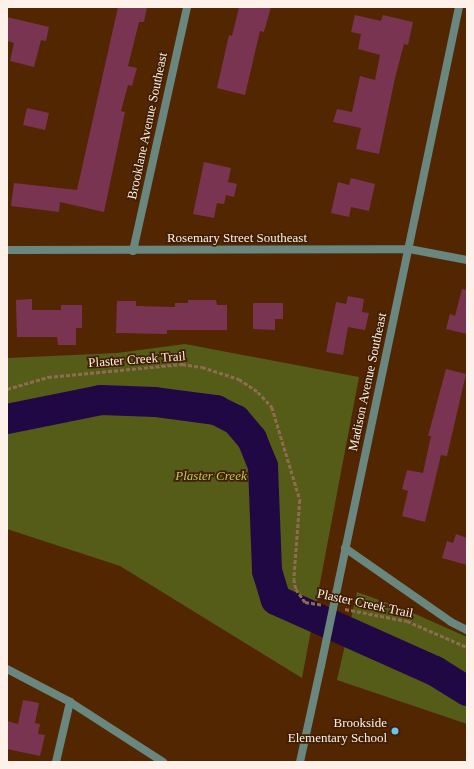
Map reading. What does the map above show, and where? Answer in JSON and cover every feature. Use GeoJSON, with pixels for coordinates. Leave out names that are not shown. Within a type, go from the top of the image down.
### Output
{"type":"FeatureCollection","features":[{"type":"Feature","properties":{"kind":"street","name":"Brooklane Avenue Southeast"},"geometry":{"type":"LineString","coordinates":[[133,251],[187,7]]}},
{"type":"Feature","properties":{"kind":"street","name":"Madison Avenue Southeast"},"geometry":{"type":"LineString","coordinates":[[300,762],[459,7]]}},
{"type":"Feature","properties":{"kind":"street","name":"Rosemary Street Southeast"},"geometry":{"type":"LineString","coordinates":[[7,250],[133,251],[409,249],[467,260]]}},
{"type":"Feature","properties":{"kind":"street"},"geometry":{"type":"LineString","coordinates":[[345,548],[451,622],[467,630]]}},
{"type":"Feature","properties":{"kind":"street"},"geometry":{"type":"LineString","coordinates":[[7,669],[70,702],[164,762]]}},
{"type":"Feature","properties":{"kind":"street"},"geometry":{"type":"LineString","coordinates":[[56,762],[70,702]]}},
{"type":"Feature","properties":{"kind":"path","name":"Plaster Creek Trail"},"geometry":{"type":"LineString","coordinates":[[7,389],[48,377],[182,364],[202,367],[239,379],[258,392],[272,407],[300,500],[294,579],[296,589],[305,602],[328,606]]}},
{"type":"Feature","properties":{"kind":"path","name":"Plaster Creek Trail"},"geometry":{"type":"LineString","coordinates":[[343,609],[407,621],[467,646]]}},
{"type":"Feature","properties":{"kind":"green space","name":"Plaster Creek"},"geometry":{"type":"Polygon","coordinates":[[[185,344],[359,377],[302,678],[120,566],[7,529],[7,358],[117,353],[185,344]]]}},
{"type":"Feature","properties":{"kind":"green space"},"geometry":{"type":"Polygon","coordinates":[[[357,592],[404,609],[467,637],[467,724],[337,680],[357,592]]]}},
{"type":"Feature","properties":{"kind":"building"},"geometry":{"type":"Polygon","coordinates":[[[118,7],[147,7],[144,22],[139,22],[128,66],[137,68],[132,86],[128,85],[121,111],[125,112],[104,212],[60,202],[59,212],[11,206],[14,183],[77,190],[118,7]]]}},
{"type":"Feature","properties":{"kind":"building"},"geometry":{"type":"Polygon","coordinates":[[[239,7],[271,7],[264,32],[260,31],[245,95],[217,88],[229,35],[232,36],[239,7]]]}},
{"type":"Feature","properties":{"kind":"building"},"geometry":{"type":"Polygon","coordinates":[[[355,15],[381,21],[383,15],[413,22],[408,45],[404,44],[395,78],[379,154],[356,149],[361,128],[333,122],[337,109],[352,112],[360,76],[375,80],[380,55],[358,49],[361,34],[351,32],[355,15]]]}},
{"type":"Feature","properties":{"kind":"building"},"geometry":{"type":"Polygon","coordinates":[[[7,17],[49,27],[46,41],[41,40],[34,67],[10,61],[14,43],[7,41],[7,17]]]}},
{"type":"Feature","properties":{"kind":"building"},"geometry":{"type":"Polygon","coordinates":[[[27,108],[49,113],[45,130],[23,125],[27,108]]]}},
{"type":"Feature","properties":{"kind":"building"},"geometry":{"type":"Polygon","coordinates":[[[204,162],[231,168],[228,182],[237,184],[234,197],[226,195],[224,204],[217,203],[214,218],[193,214],[204,162]]]}},
{"type":"Feature","properties":{"kind":"building"},"geometry":{"type":"Polygon","coordinates":[[[351,178],[375,184],[369,211],[351,207],[349,217],[331,213],[338,182],[349,185],[351,178]]]}},
{"type":"Feature","properties":{"kind":"building"},"geometry":{"type":"Polygon","coordinates":[[[462,289],[467,290],[467,334],[446,329],[450,314],[455,316],[462,289]]]}},
{"type":"Feature","properties":{"kind":"building"},"geometry":{"type":"Polygon","coordinates":[[[348,296],[364,299],[362,312],[369,313],[365,330],[348,327],[343,355],[326,352],[336,302],[346,304],[348,296]]]}},
{"type":"Feature","properties":{"kind":"building"},"geometry":{"type":"Polygon","coordinates":[[[32,299],[32,310],[61,310],[61,305],[82,305],[82,328],[76,328],[76,345],[58,345],[57,337],[17,337],[16,300],[32,299]]]}},
{"type":"Feature","properties":{"kind":"building"},"geometry":{"type":"Polygon","coordinates":[[[188,300],[216,300],[217,305],[227,305],[227,330],[167,330],[167,334],[116,333],[117,301],[136,301],[136,306],[175,307],[175,303],[188,303],[188,300]]]}},
{"type":"Feature","properties":{"kind":"building"},"geometry":{"type":"Polygon","coordinates":[[[253,303],[283,303],[283,319],[275,319],[275,330],[253,329],[253,303]]]}},
{"type":"Feature","properties":{"kind":"building"},"geometry":{"type":"Polygon","coordinates":[[[446,369],[466,374],[447,456],[441,455],[425,522],[402,516],[408,491],[402,489],[407,470],[423,473],[431,436],[428,436],[446,369]]]}},
{"type":"Feature","properties":{"kind":"building"},"geometry":{"type":"Polygon","coordinates":[[[456,534],[467,538],[467,565],[442,558],[447,541],[453,543],[456,534]]]}},
{"type":"Feature","properties":{"kind":"building"},"geometry":{"type":"Polygon","coordinates":[[[23,700],[39,703],[35,723],[40,724],[38,734],[45,735],[40,756],[7,749],[7,721],[18,724],[23,700]]]}},
{"type":"Feature","properties":{"kind":"waterway","name":"Plaster Creek"},"geometry":{"type":"LineString","coordinates":[[7,419],[101,400],[155,402],[216,410],[236,420],[252,439],[263,466],[267,571],[276,600],[435,671],[467,691]]}},
{"type":"Feature","properties":{"kind":"place","name":"Brookside Elementary School"},"geometry":{"type":"Point","coordinates":[395,731]}}]}
